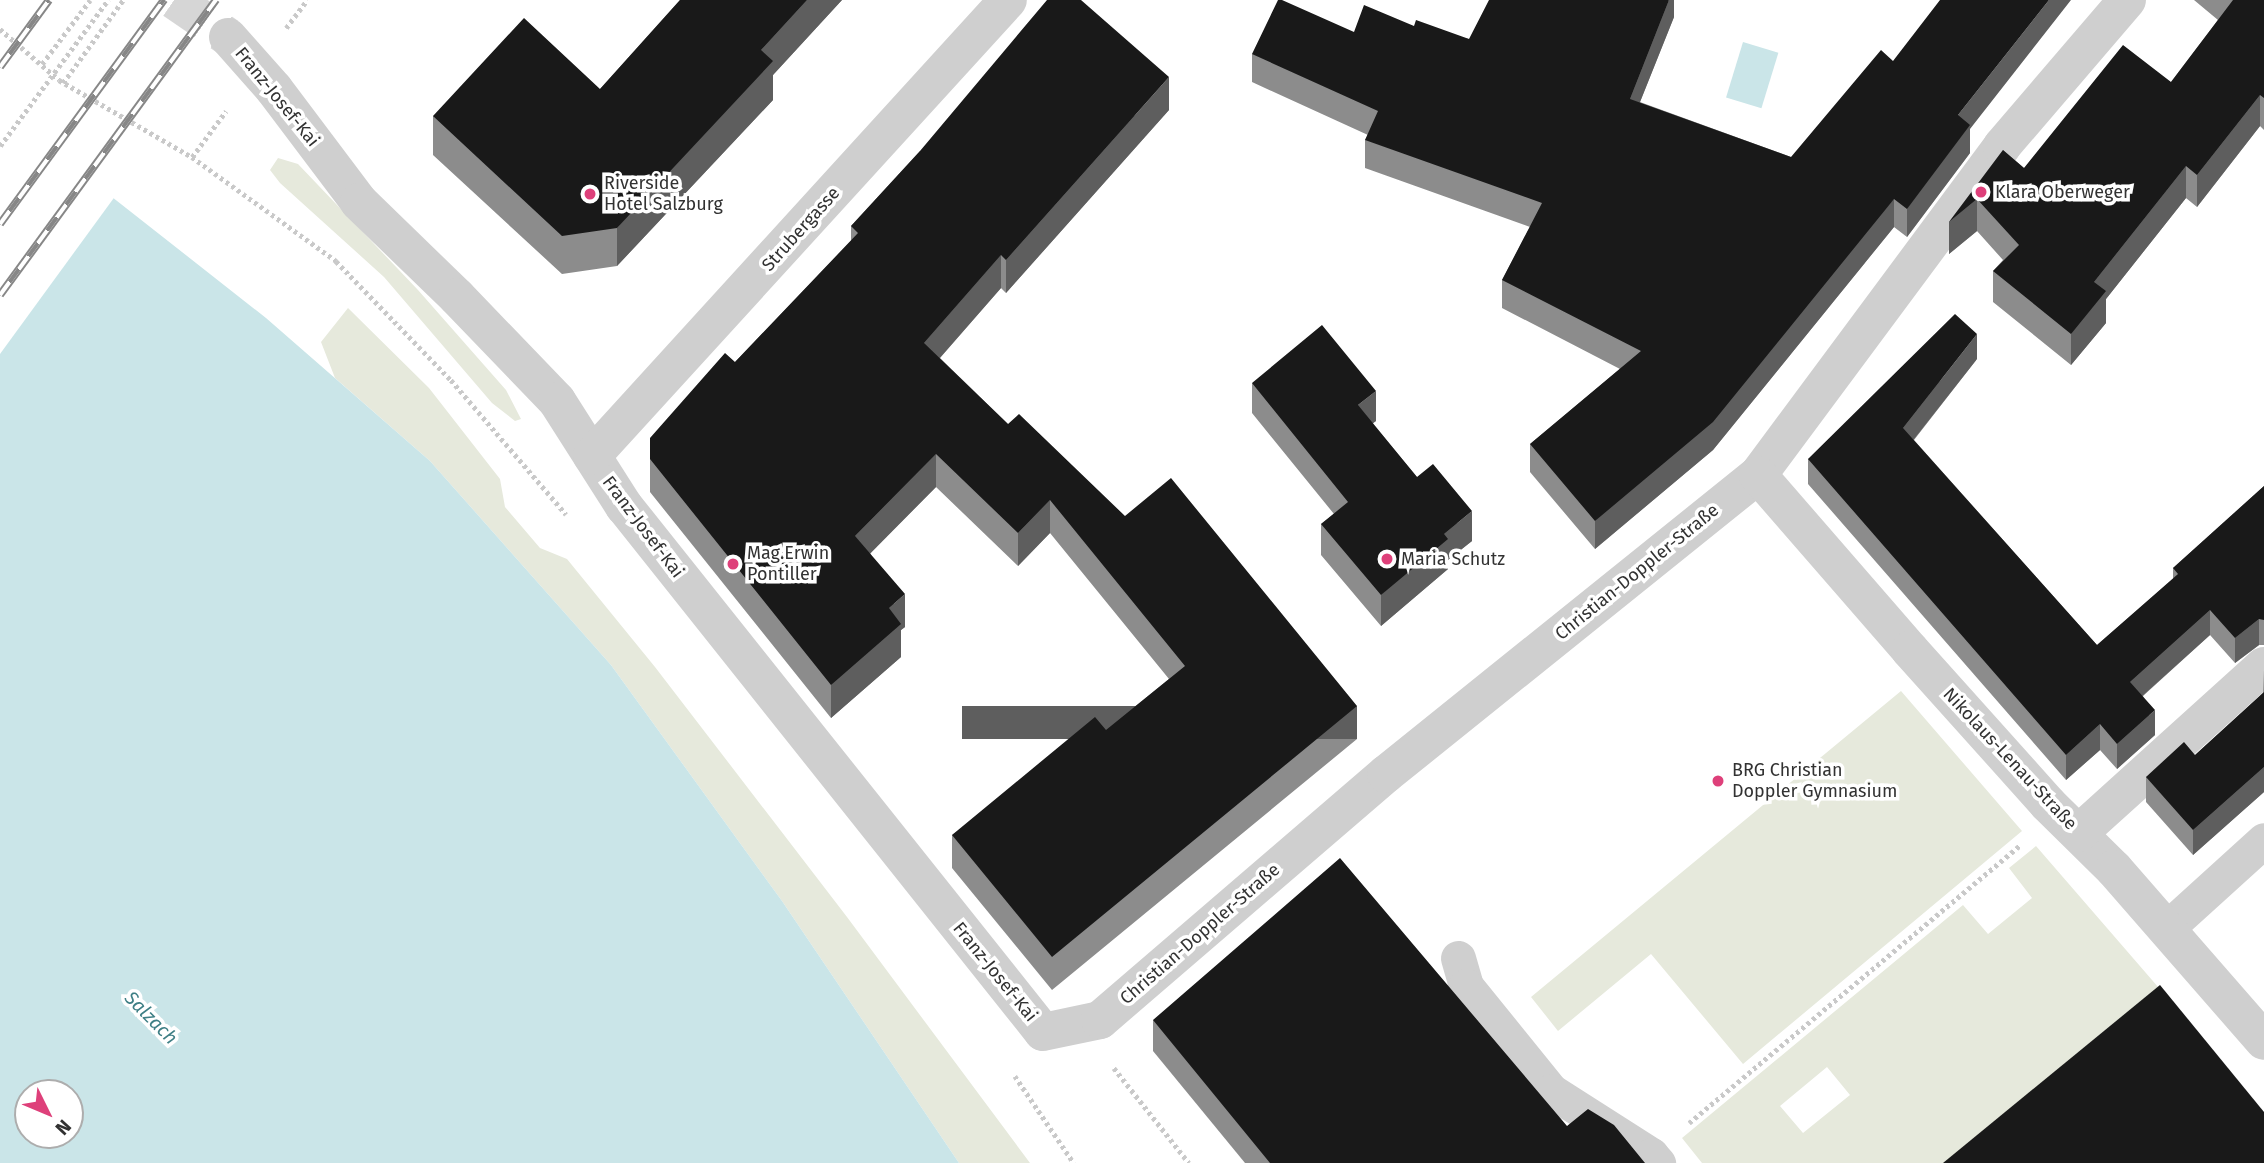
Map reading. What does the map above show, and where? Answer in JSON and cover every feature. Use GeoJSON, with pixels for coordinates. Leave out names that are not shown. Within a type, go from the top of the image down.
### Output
{"type":"FeatureCollection","features":[{"type":"Feature","properties":{"kind":"street","name":"Strubergasse"},"geometry":{"type":"LineString","coordinates":[[592,456],[1008,0]]}},
{"type":"Feature","properties":{"kind":"street","name":"Christian-Doppler-Straße"},"geometry":{"type":"LineString","coordinates":[[1043,1032],[1100,1020],[1387,774],[1758,475],[2002,146],[2127,0]]}},
{"type":"Feature","properties":{"kind":"street","name":"Franz-Josef-Kai"},"geometry":{"type":"LineString","coordinates":[[228,37],[274,89],[359,202],[457,297],[558,401],[624,506],[1043,1032]]}},
{"type":"Feature","properties":{"kind":"street","name":"Nikolaus-Lenau-Straße"},"geometry":{"type":"LineString","coordinates":[[1758,475],[1910,650],[2166,929],[2264,1041]]}},
{"type":"Feature","properties":{"kind":"street"},"geometry":{"type":"LineString","coordinates":[[2079,833],[2264,666]]}},
{"type":"Feature","properties":{"kind":"lane"},"geometry":{"type":"LineString","coordinates":[[2166,929],[2264,841]]}},
{"type":"Feature","properties":{"kind":"lane"},"geometry":{"type":"LineString","coordinates":[[1458,958],[1466,986],[1551,1091],[1655,1159]]}},
{"type":"Feature","properties":{"kind":"path"},"geometry":{"type":"LineString","coordinates":[[42,64],[90,0]]}},
{"type":"Feature","properties":{"kind":"path"},"geometry":{"type":"LineString","coordinates":[[0,146],[108,0]]}},
{"type":"Feature","properties":{"kind":"path"},"geometry":{"type":"LineString","coordinates":[[63,83],[123,0]]}},
{"type":"Feature","properties":{"kind":"path"},"geometry":{"type":"LineString","coordinates":[[0,29],[63,83],[192,157],[336,261],[451,380],[568,517]]}},
{"type":"Feature","properties":{"kind":"path"},"geometry":{"type":"LineString","coordinates":[[1655,1159],[2029,838]]}},
{"type":"Feature","properties":{"kind":"path"},"geometry":{"type":"LineString","coordinates":[[1113,1067],[1189,1163]]}},
{"type":"Feature","properties":{"kind":"shaded area"},"geometry":{"type":"Polygon","coordinates":[[[278,158],[298,164],[418,290],[506,390],[521,419],[515,421],[492,403],[384,277],[280,183],[270,170],[278,158]]]}},
{"type":"Feature","properties":{"kind":"shaded area"},"geometry":{"type":"Polygon","coordinates":[[[348,308],[429,388],[500,479],[505,507],[540,548],[567,559],[655,667],[847,917],[1030,1163],[959,1163],[782,901],[611,665],[430,461],[335,378],[321,342],[348,308]]]}},
{"type":"Feature","properties":{"kind":"shaded area"},"geometry":{"type":"Polygon","coordinates":[[[1901,691],[2022,831],[1743,1064],[1651,954],[1558,1031],[1531,997],[1901,691]]]}},
{"type":"Feature","properties":{"kind":"shaded area"},"geometry":{"type":"Polygon","coordinates":[[[2036,846],[2165,995],[1961,1163],[1702,1163],[1682,1138],[1963,905],[1988,934],[2032,898],[2009,868],[2036,846]],[[1827,1067],[1780,1106],[1803,1133],[1850,1095],[1827,1067]]]}},
{"type":"Feature","properties":{"kind":"water"},"geometry":{"type":"Polygon","coordinates":[[[1743,42],[1778,53],[1761,108],[1726,97],[1743,42]]]}},
{"type":"Feature","properties":{"kind":"water","name":"Salzach"},"geometry":{"type":"Polygon","coordinates":[[[0,109],[266,318],[430,461],[611,665],[782,901],[959,1163],[0,1163],[0,109]]]}},
{"type":"Feature","properties":{"kind":"pier"},"geometry":{"type":"Polygon","coordinates":[[[0,106],[116,195],[0,354],[0,106]]]}},
{"type":"Feature","properties":{"kind":"building"},"geometry":{"type":"Polygon","coordinates":[[[680,0],[807,0],[761,50],[773,61],[617,228],[562,236],[433,116],[524,18],[600,89],[680,0]]]}},
{"type":"Feature","properties":{"kind":"building"},"geometry":{"type":"Polygon","coordinates":[[[1047,0],[1081,0],[1169,77],[1006,260],[1001,255],[924,343],[1008,424],[1019,414],[1125,516],[1171,478],[1357,706],[1052,957],[952,835],[1095,717],[1106,730],[1185,666],[1050,500],[1018,533],[936,454],[855,536],[905,594],[889,608],[901,624],[831,685],[650,459],[650,438],[725,353],[735,362],[858,233],[851,226],[920,151],[1047,0]]]}},
{"type":"Feature","properties":{"kind":"building"},"geometry":{"type":"Polygon","coordinates":[[[1278,0],[1354,32],[1364,5],[1414,26],[1416,20],[1469,39],[1489,0],[1669,0],[1630,99],[1791,157],[1881,50],[1893,61],[1940,0],[2049,0],[1958,115],[1970,125],[1907,209],[1894,199],[1713,422],[1595,521],[1530,444],[1641,351],[1502,280],[1542,203],[1365,140],[1378,111],[1252,54],[1278,0]]]}},
{"type":"Feature","properties":{"kind":"building"},"geometry":{"type":"Polygon","coordinates":[[[2233,0],[2264,0],[2264,98],[2260,95],[2197,175],[2186,166],[2094,282],[2106,291],[2071,334],[1993,271],[2019,245],[1977,199],[1949,222],[2003,150],[2024,168],[2123,45],[2171,82],[2233,0]]]}},
{"type":"Feature","properties":{"kind":"building"},"geometry":{"type":"Polygon","coordinates":[[[1955,314],[1977,334],[1903,428],[2097,645],[2178,574],[2173,568],[2264,486],[2264,620],[2259,619],[2235,638],[2210,610],[2130,682],[2155,710],[2117,744],[2100,724],[2066,755],[1808,459],[1955,314]]]}},
{"type":"Feature","properties":{"kind":"building"},"geometry":{"type":"Polygon","coordinates":[[[1322,325],[1376,391],[1358,405],[1417,477],[1433,464],[1472,511],[1444,534],[1448,539],[1381,595],[1321,524],[1348,502],[1252,383],[1322,325]]]}},
{"type":"Feature","properties":{"kind":"building"},"geometry":{"type":"Polygon","coordinates":[[[2264,692],[2264,767],[2193,830],[2146,777],[2184,742],[2195,755],[2264,692]]]}},
{"type":"Feature","properties":{"kind":"building"},"geometry":{"type":"Polygon","coordinates":[[[1340,858],[1567,1126],[1588,1109],[1614,1125],[1645,1163],[1270,1163],[1153,1020],[1340,858]]]}},
{"type":"Feature","properties":{"kind":"building"},"geometry":{"type":"Polygon","coordinates":[[[2160,985],[2264,1112],[2264,1163],[1943,1163],[2160,985]]]}},
{"type":"Feature","properties":{"kind":"tunnel"},"geometry":{"type":"LineString","coordinates":[[174,0],[228,37]]}},
{"type":"Feature","properties":{"kind":"railway"},"geometry":{"type":"LineString","coordinates":[[0,67],[49,0]]}},
{"type":"Feature","properties":{"kind":"railway"},"geometry":{"type":"LineString","coordinates":[[0,224],[164,0]]}},
{"type":"Feature","properties":{"kind":"railway"},"geometry":{"type":"LineString","coordinates":[[0,295],[216,0]]}},
{"type":"Feature","properties":{"kind":"place","name":"Klara Oberweger"},"geometry":{"type":"Point","coordinates":[1981,192]}},
{"type":"Feature","properties":{"kind":"place","name":"Riverside Hotel Salzburg"},"geometry":{"type":"Point","coordinates":[590,194]}},
{"type":"Feature","properties":{"kind":"place","name":"Maria Schutz"},"geometry":{"type":"Point","coordinates":[1387,559]}},
{"type":"Feature","properties":{"kind":"place","name":"Mag.Erwin Pontiller"},"geometry":{"type":"Point","coordinates":[733,564]}},
{"type":"Feature","properties":{"kind":"place","name":"BRG Christian Doppler Gymnasium"},"geometry":{"type":"Point","coordinates":[1718,781]}}]}
